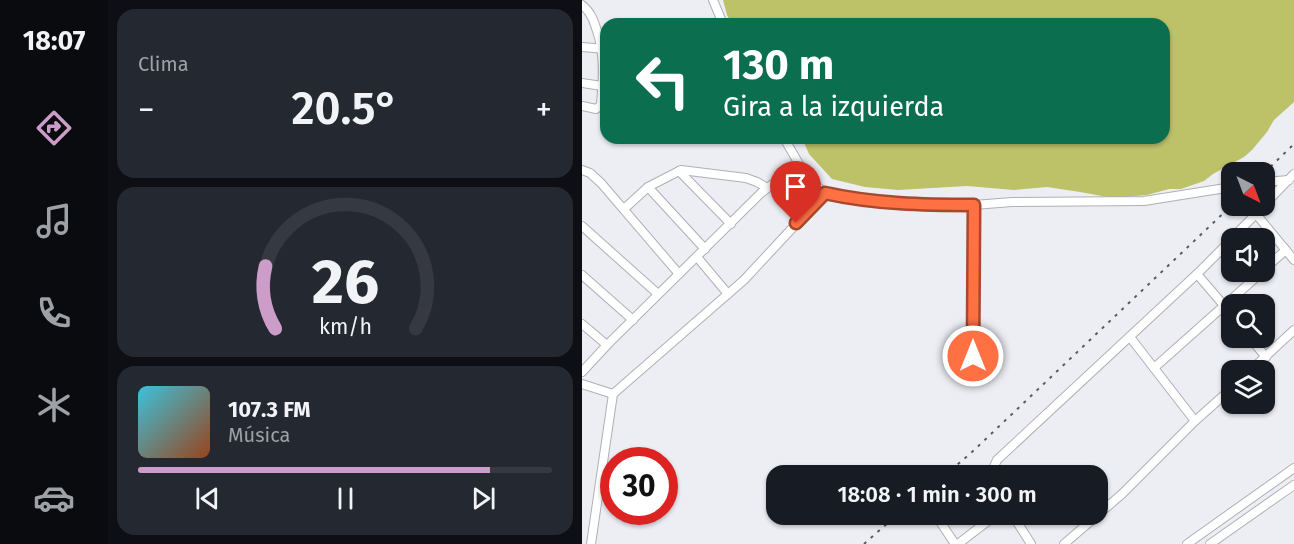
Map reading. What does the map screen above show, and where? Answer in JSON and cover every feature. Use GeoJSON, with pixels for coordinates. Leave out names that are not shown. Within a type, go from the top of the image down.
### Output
{"type":"FeatureCollection","features":[{"type":"Feature","properties":{"kind":"street"},"geometry":{"type":"LineString","coordinates":[[713,0],[720,18]]}},
{"type":"Feature","properties":{"kind":"street"},"geometry":{"type":"LineString","coordinates":[[582,5],[593,17],[600,38]]}},
{"type":"Feature","properties":{"kind":"street"},"geometry":{"type":"LineString","coordinates":[[582,47],[600,49]]}},
{"type":"Feature","properties":{"kind":"street"},"geometry":{"type":"LineString","coordinates":[[582,83],[600,86]]}},
{"type":"Feature","properties":{"kind":"street"},"geometry":{"type":"LineString","coordinates":[[582,106],[596,108],[600,106]]}},
{"type":"Feature","properties":{"kind":"street"},"geometry":{"type":"LineString","coordinates":[[787,144],[812,182],[825,193],[850,199],[974,205],[1012,202],[1144,201],[1221,189]]}},
{"type":"Feature","properties":{"kind":"street"},"geometry":{"type":"LineString","coordinates":[[582,170],[593,175],[679,274]]}},
{"type":"Feature","properties":{"kind":"street"},"geometry":{"type":"LineString","coordinates":[[624,209],[648,187],[679,171],[746,178],[767,188]]}},
{"type":"Feature","properties":{"kind":"street"},"geometry":{"type":"LineString","coordinates":[[679,171],[731,224]]}},
{"type":"Feature","properties":{"kind":"street"},"geometry":{"type":"LineString","coordinates":[[582,372],[585,361],[607,345],[767,188],[803,171]]}},
{"type":"Feature","properties":{"kind":"street"},"geometry":{"type":"LineString","coordinates":[[1275,180],[1292,177]]}},
{"type":"Feature","properties":{"kind":"street"},"geometry":{"type":"LineString","coordinates":[[1275,194],[1292,177]]}},
{"type":"Feature","properties":{"kind":"street"},"geometry":{"type":"LineString","coordinates":[[648,187],[705,249]]}},
{"type":"Feature","properties":{"kind":"street"},"geometry":{"type":"LineString","coordinates":[[591,544],[613,394],[744,280],[825,193]]}},
{"type":"Feature","properties":{"kind":"street"},"geometry":{"type":"LineString","coordinates":[[973,356],[974,205]]}},
{"type":"Feature","properties":{"kind":"street"},"geometry":{"type":"LineString","coordinates":[[1243,228],[1254,216]]}},
{"type":"Feature","properties":{"kind":"street"},"geometry":{"type":"LineString","coordinates":[[1258,216],[1294,260]]}},
{"type":"Feature","properties":{"kind":"street"},"geometry":{"type":"LineString","coordinates":[[582,226],[658,294]]}},
{"type":"Feature","properties":{"kind":"street"},"geometry":{"type":"LineString","coordinates":[[995,465],[1221,250]]}},
{"type":"Feature","properties":{"kind":"street"},"geometry":{"type":"LineString","coordinates":[[1275,260],[1286,250]]}},
{"type":"Feature","properties":{"kind":"street"},"geometry":{"type":"LineString","coordinates":[[697,257],[728,294]]}},
{"type":"Feature","properties":{"kind":"street"},"geometry":{"type":"LineString","coordinates":[[1197,274],[1221,303]]}},
{"type":"Feature","properties":{"kind":"street"},"geometry":{"type":"LineString","coordinates":[[582,275],[633,320]]}},
{"type":"Feature","properties":{"kind":"street"},"geometry":{"type":"LineString","coordinates":[[1236,294],[1249,282]]}},
{"type":"Feature","properties":{"kind":"street"},"geometry":{"type":"LineString","coordinates":[[1154,368],[1221,307]]}},
{"type":"Feature","properties":{"kind":"street"},"geometry":{"type":"LineString","coordinates":[[582,324],[607,345]]}},
{"type":"Feature","properties":{"kind":"street"},"geometry":{"type":"LineString","coordinates":[[1263,360],[1294,330]]}},
{"type":"Feature","properties":{"kind":"street"},"geometry":{"type":"LineString","coordinates":[[1130,337],[1195,421]]}},
{"type":"Feature","properties":{"kind":"street"},"geometry":{"type":"LineString","coordinates":[[1258,348],[1266,357]]}},
{"type":"Feature","properties":{"kind":"street"},"geometry":{"type":"LineString","coordinates":[[582,384],[613,394]]}},
{"type":"Feature","properties":{"kind":"street"},"geometry":{"type":"LineString","coordinates":[[1064,544],[1122,494],[1221,398]]}},
{"type":"Feature","properties":{"kind":"street"},"geometry":{"type":"LineString","coordinates":[[1186,544],[1294,468]]}},
{"type":"Feature","properties":{"kind":"street"},"geometry":{"type":"LineString","coordinates":[[1210,544],[1294,485]]}},
{"type":"Feature","properties":{"kind":"street"},"geometry":{"type":"LineString","coordinates":[[1229,513],[1238,525]]}},
{"type":"Feature","properties":{"kind":"street"},"geometry":{"type":"LineString","coordinates":[[943,525],[957,544],[982,525]]}},
{"type":"Feature","properties":{"kind":"street"},"geometry":{"type":"LineString","coordinates":[[1019,525],[1031,544]]}},
{"type":"Feature","properties":{"kind":"green space"},"geometry":{"type":"Polygon","coordinates":[[[723,0],[1294,0],[1294,102],[1274,120],[1267,132],[1244,157],[1235,162],[1221,162],[1221,170],[1204,181],[1181,189],[1113,198],[1047,187],[1014,190],[967,186],[898,190],[865,187],[832,179],[809,154],[805,144],[1170,144],[1170,18],[729,18],[723,0]]]}},
{"type":"Feature","properties":{"kind":"railway"},"geometry":{"type":"LineString","coordinates":[[1275,162],[1294,144]]}},
{"type":"Feature","properties":{"kind":"railway"},"geometry":{"type":"LineString","coordinates":[[957,465],[1221,215]]}},
{"type":"Feature","properties":{"kind":"railway"},"geometry":{"type":"LineString","coordinates":[[864,544],[886,525]]}},
{"type":"Feature","properties":{"kind":"route"},"geometry":{"type":"LineString","coordinates":[[796,223],[825,193],[850,199],[974,205],[973,356]]}}]}
